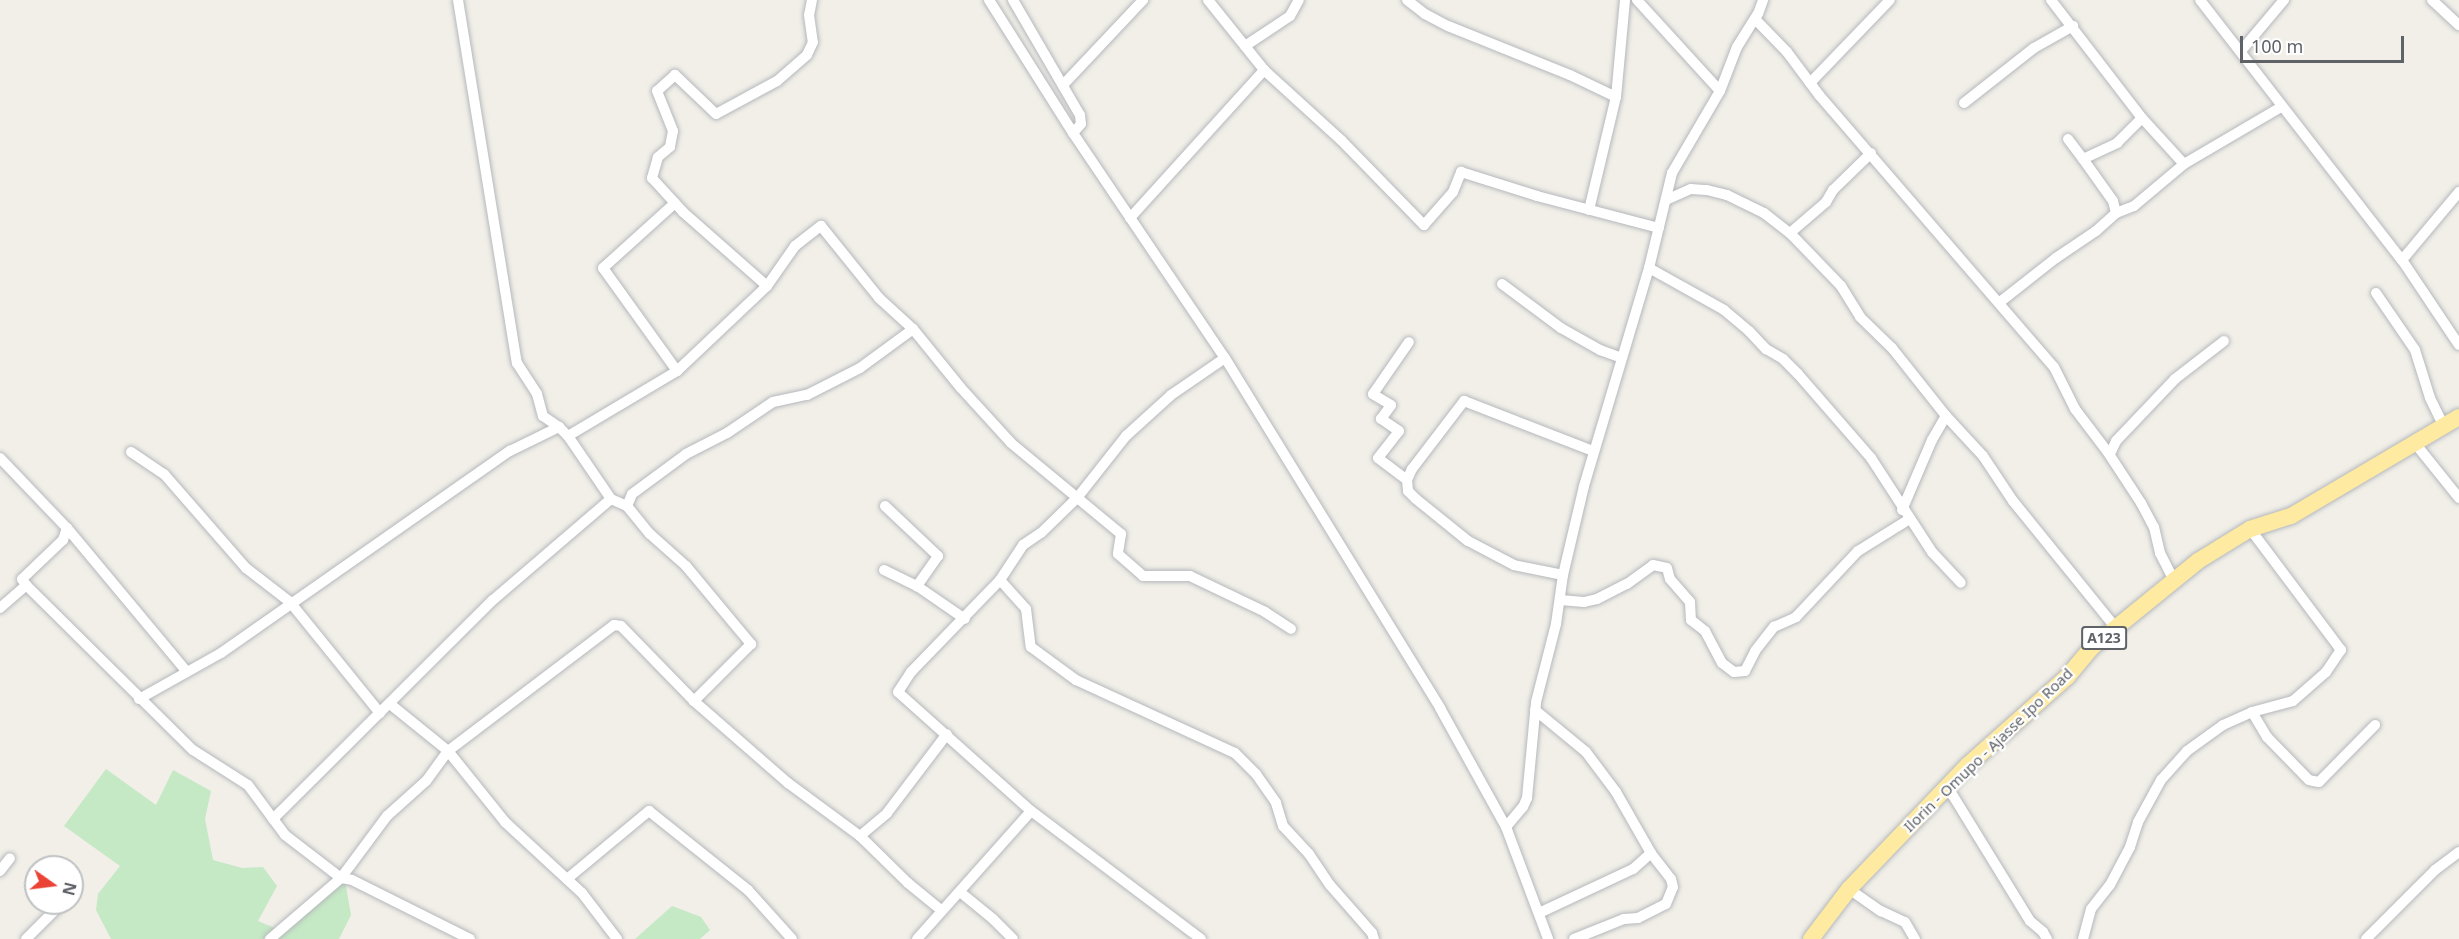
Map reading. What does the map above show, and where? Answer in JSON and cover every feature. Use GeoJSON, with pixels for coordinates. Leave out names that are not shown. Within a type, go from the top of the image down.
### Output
{"type":"FeatureCollection","features":[{"type":"Feature","properties":{"kind":"highway","name":"Ilorin - Omupo - Ajasse Ipo Road"},"geometry":{"type":"LineString","coordinates":[[1811,939],[1849,889],[1947,786],[2067,677],[2091,648],[2174,580],[2198,561],[2250,529],[2291,516],[2459,417]]}},
{"type":"Feature","properties":{"kind":"street"},"geometry":{"type":"LineString","coordinates":[[458,0],[518,363],[537,394],[543,416],[568,436],[611,499],[627,506],[650,534],[686,566],[751,644],[693,700]]}},
{"type":"Feature","properties":{"kind":"street"},"geometry":{"type":"LineString","coordinates":[[767,286],[675,203],[652,178],[658,158],[670,147],[672,131],[657,91],[675,75],[716,114],[777,81],[807,55],[813,42],[809,15],[812,0]]}},
{"type":"Feature","properties":{"kind":"street"},"geometry":{"type":"LineString","coordinates":[[989,0],[1072,133],[1225,358],[1440,708],[1506,827],[1548,939]]}},
{"type":"Feature","properties":{"kind":"street"},"geometry":{"type":"LineString","coordinates":[[1013,0],[1080,115],[1081,124],[1072,133]]}},
{"type":"Feature","properties":{"kind":"street"},"geometry":{"type":"LineString","coordinates":[[1063,85],[1143,0]]}},
{"type":"Feature","properties":{"kind":"street"},"geometry":{"type":"LineString","coordinates":[[1208,0],[1264,70],[1341,140],[1424,225],[1453,192],[1461,172],[1659,228]]}},
{"type":"Feature","properties":{"kind":"street"},"geometry":{"type":"LineString","coordinates":[[1245,46],[1290,16],[1299,0]]}},
{"type":"Feature","properties":{"kind":"street"},"geometry":{"type":"LineString","coordinates":[[1407,0],[1425,14],[1448,26],[1570,75],[1616,97]]}},
{"type":"Feature","properties":{"kind":"street"},"geometry":{"type":"LineString","coordinates":[[1590,210],[1616,97],[1625,0]]}},
{"type":"Feature","properties":{"kind":"street"},"geometry":{"type":"LineString","coordinates":[[1637,0],[1720,91]]}},
{"type":"Feature","properties":{"kind":"street"},"geometry":{"type":"LineString","coordinates":[[1506,827],[1523,807],[1527,798],[1535,710],[1560,600],[1563,575],[1593,451],[1603,429],[1649,267],[1672,173],[1720,91],[1737,47],[1763,0]]}},
{"type":"Feature","properties":{"kind":"street"},"geometry":{"type":"LineString","coordinates":[[1810,83],[1890,0]]}},
{"type":"Feature","properties":{"kind":"street"},"geometry":{"type":"LineString","coordinates":[[2051,0],[2142,118],[2184,164]]}},
{"type":"Feature","properties":{"kind":"street"},"geometry":{"type":"LineString","coordinates":[[2200,0],[2402,260],[2459,345]]}},
{"type":"Feature","properties":{"kind":"street"},"geometry":{"type":"LineString","coordinates":[[2241,51],[2284,0]]}},
{"type":"Feature","properties":{"kind":"street"},"geometry":{"type":"LineString","coordinates":[[2432,0],[2459,25]]}},
{"type":"Feature","properties":{"kind":"street"},"geometry":{"type":"LineString","coordinates":[[1755,18],[1787,52],[1810,83],[2054,367],[2074,409],[2110,454],[2154,527],[2160,553],[2174,580]]}},
{"type":"Feature","properties":{"kind":"street"},"geometry":{"type":"LineString","coordinates":[[1964,103],[2034,48],[2073,26]]}},
{"type":"Feature","properties":{"kind":"street"},"geometry":{"type":"LineString","coordinates":[[1130,218],[1264,70]]}},
{"type":"Feature","properties":{"kind":"street"},"geometry":{"type":"LineString","coordinates":[[2000,302],[2056,258],[2097,231],[2116,213],[2134,206],[2184,164],[2281,107]]}},
{"type":"Feature","properties":{"kind":"street"},"geometry":{"type":"LineString","coordinates":[[2083,159],[2117,143],[2142,118]]}},
{"type":"Feature","properties":{"kind":"street"},"geometry":{"type":"LineString","coordinates":[[2068,139],[2113,201],[2116,213]]}},
{"type":"Feature","properties":{"kind":"street"},"geometry":{"type":"LineString","coordinates":[[1790,233],[1826,202],[1833,190],[1871,153]]}},
{"type":"Feature","properties":{"kind":"street"},"geometry":{"type":"LineString","coordinates":[[1666,200],[1690,189],[1717,193],[1764,213],[1790,233],[1841,286],[1860,317],[1892,348],[1946,416],[1983,456],[2013,501],[2116,628]]}},
{"type":"Feature","properties":{"kind":"street"},"geometry":{"type":"LineString","coordinates":[[2402,260],[2459,192]]}},
{"type":"Feature","properties":{"kind":"street"},"geometry":{"type":"LineString","coordinates":[[675,203],[603,268],[677,371]]}},
{"type":"Feature","properties":{"kind":"street"},"geometry":{"type":"LineString","coordinates":[[568,436],[677,371],[767,286],[795,246],[821,226],[879,298],[913,329],[961,388],[1011,443],[1121,534],[1118,554],[1143,576],[1190,576],[1265,612],[1291,629]]}},
{"type":"Feature","properties":{"kind":"street"},"geometry":{"type":"LineString","coordinates":[[1649,267],[1724,310],[1749,331],[1766,350],[1783,359],[1871,458],[1905,515],[1932,552],[1961,583]]}},
{"type":"Feature","properties":{"kind":"street"},"geometry":{"type":"LineString","coordinates":[[1502,284],[1561,328],[1600,350],[1622,358]]}},
{"type":"Feature","properties":{"kind":"street"},"geometry":{"type":"LineString","coordinates":[[2376,293],[2415,350],[2430,398],[2443,425]]}},
{"type":"Feature","properties":{"kind":"street"},"geometry":{"type":"LineString","coordinates":[[627,506],[632,494],[686,454],[727,433],[773,402],[807,395],[860,368],[913,329]]}},
{"type":"Feature","properties":{"kind":"street"},"geometry":{"type":"LineString","coordinates":[[1407,480],[1378,458],[1399,430],[1381,419],[1391,405],[1373,394],[1409,342]]}},
{"type":"Feature","properties":{"kind":"street"},"geometry":{"type":"LineString","coordinates":[[2110,454],[2116,441],[2175,379],[2224,342]]}},
{"type":"Feature","properties":{"kind":"street"},"geometry":{"type":"LineString","coordinates":[[1201,939],[1031,811],[898,692],[911,672],[965,619],[1000,580],[1023,545],[1041,533],[1077,498],[1126,436],[1171,395],[1225,358]]}},
{"type":"Feature","properties":{"kind":"street"},"geometry":{"type":"LineString","coordinates":[[1563,575],[1514,565],[1468,542],[1408,491],[1407,480],[1412,469],[1464,401],[1593,451]]}},
{"type":"Feature","properties":{"kind":"street"},"geometry":{"type":"LineString","coordinates":[[1560,600],[1584,602],[1598,599],[1627,584],[1653,565],[1666,568],[1670,579],[1690,602],[1691,620],[1705,631],[1722,663],[1734,672],[1745,671],[1755,651],[1774,627],[1796,617],[1858,551],[1905,515],[1932,440],[1946,416]]}},
{"type":"Feature","properties":{"kind":"street"},"geometry":{"type":"LineString","coordinates":[[139,699],[221,653],[290,602],[510,451],[559,427]]}},
{"type":"Feature","properties":{"kind":"street"},"geometry":{"type":"LineString","coordinates":[[2414,442],[2459,498]]}},
{"type":"Feature","properties":{"kind":"street"},"geometry":{"type":"LineString","coordinates":[[131,452],[164,474],[246,568],[290,602],[380,713]]}},
{"type":"Feature","properties":{"kind":"street"},"geometry":{"type":"LineString","coordinates":[[0,458],[67,528],[187,672]]}},
{"type":"Feature","properties":{"kind":"street"},"geometry":{"type":"LineString","coordinates":[[273,819],[493,600],[611,499]]}},
{"type":"Feature","properties":{"kind":"street"},"geometry":{"type":"LineString","coordinates":[[885,506],[938,556],[916,586]]}},
{"type":"Feature","properties":{"kind":"street"},"geometry":{"type":"LineString","coordinates":[[67,528],[63,540],[22,579],[26,585],[193,750],[248,785],[285,835],[341,878],[352,880],[470,939]]}},
{"type":"Feature","properties":{"kind":"street"},"geometry":{"type":"LineString","coordinates":[[2083,939],[2091,909],[2110,885],[2130,847],[2138,822],[2161,780],[2200,740],[2223,725],[2252,712],[2293,701],[2325,672],[2341,650],[2250,529]]}},
{"type":"Feature","properties":{"kind":"street"},"geometry":{"type":"LineString","coordinates":[[884,570],[916,586],[965,619]]}},
{"type":"Feature","properties":{"kind":"street"},"geometry":{"type":"LineString","coordinates":[[1000,580],[1026,609],[1031,647],[1076,680],[1235,753],[1256,774],[1276,803],[1283,826],[1309,854],[1374,939]]}},
{"type":"Feature","properties":{"kind":"street"},"geometry":{"type":"LineString","coordinates":[[0,608],[26,585]]}},
{"type":"Feature","properties":{"kind":"street"},"geometry":{"type":"LineString","coordinates":[[270,939],[341,878],[387,816],[426,781],[448,751],[598,635],[618,624],[693,700],[788,783],[860,836],[908,883],[941,910]]}},
{"type":"Feature","properties":{"kind":"street"},"geometry":{"type":"LineString","coordinates":[[390,704],[448,751],[505,822],[582,893],[617,939]]}},
{"type":"Feature","properties":{"kind":"street"},"geometry":{"type":"LineString","coordinates":[[1535,710],[1586,752],[1616,792],[1651,853],[1671,879],[1673,887],[1666,904],[1638,918],[1624,919],[1574,939]]}},
{"type":"Feature","properties":{"kind":"street"},"geometry":{"type":"LineString","coordinates":[[2252,712],[2267,737],[2313,781],[2319,782],[2375,725]]}},
{"type":"Feature","properties":{"kind":"street"},"geometry":{"type":"LineString","coordinates":[[860,836],[887,813],[947,734]]}},
{"type":"Feature","properties":{"kind":"street"},"geometry":{"type":"LineString","coordinates":[[1947,786],[2042,937]]}},
{"type":"Feature","properties":{"kind":"street"},"geometry":{"type":"LineString","coordinates":[[567,879],[649,811],[748,890],[792,939]]}},
{"type":"Feature","properties":{"kind":"street"},"geometry":{"type":"LineString","coordinates":[[917,939],[1031,811]]}},
{"type":"Feature","properties":{"kind":"street"},"geometry":{"type":"LineString","coordinates":[[2366,939],[2435,870],[2459,852]]}},
{"type":"Feature","properties":{"kind":"street"},"geometry":{"type":"LineString","coordinates":[[1539,913],[1633,869],[1651,853]]}},
{"type":"Feature","properties":{"kind":"street"},"geometry":{"type":"LineString","coordinates":[[0,871],[10,858]]}},
{"type":"Feature","properties":{"kind":"street"},"geometry":{"type":"LineString","coordinates":[[1849,889],[1881,911],[1905,922],[1915,939]]}},
{"type":"Feature","properties":{"kind":"street"},"geometry":{"type":"LineString","coordinates":[[960,892],[1013,939]]}},
{"type":"Feature","properties":{"kind":"street"},"geometry":{"type":"LineString","coordinates":[[26,939],[50,915]]}},
{"type":"Feature","properties":{"kind":"green space"},"geometry":{"type":"Polygon","coordinates":[[[106,769],[156,805],[173,770],[211,791],[205,819],[213,860],[242,868],[263,867],[277,886],[258,921],[277,929],[345,881],[351,915],[339,939],[111,939],[96,910],[98,894],[120,866],[64,826],[106,769]]]}},
{"type":"Feature","properties":{"kind":"green space"},"geometry":{"type":"Polygon","coordinates":[[[672,906],[701,917],[710,930],[700,939],[635,939],[672,906]]]}}]}
